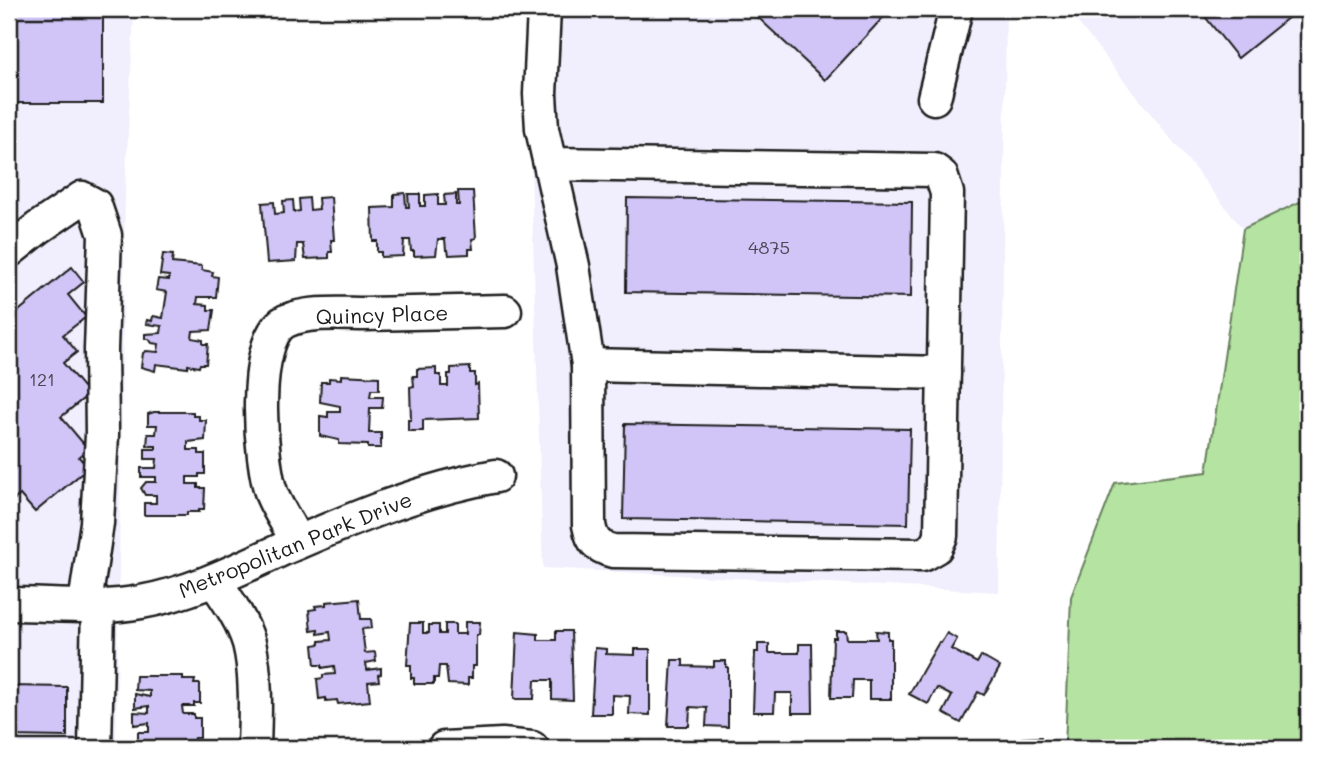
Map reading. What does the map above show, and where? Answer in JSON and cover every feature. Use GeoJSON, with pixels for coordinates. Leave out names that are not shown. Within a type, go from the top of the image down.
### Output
{"type":"FeatureCollection","features":[{"type":"Feature","properties":{"kind":"street"},"geometry":{"type":"LineString","coordinates":[[544,9],[540,94],[542,129],[573,266],[588,365],[589,525],[592,539],[601,547],[613,551],[922,555],[936,547],[941,536],[947,193],[941,175],[934,170],[550,164]]}},
{"type":"Feature","properties":{"kind":"street"},"geometry":{"type":"LineString","coordinates":[[934,98],[956,9]]}},
{"type":"Feature","properties":{"kind":"street"},"geometry":{"type":"LineString","coordinates":[[9,251],[82,198],[94,205],[105,235],[101,349],[102,435],[91,605],[94,748]]}},
{"type":"Feature","properties":{"kind":"street","name":"Quincy Place"},"geometry":{"type":"LineString","coordinates":[[299,542],[273,497],[266,474],[260,421],[263,374],[269,343],[278,326],[288,320],[320,315],[505,311]]}},
{"type":"Feature","properties":{"kind":"street"},"geometry":{"type":"LineString","coordinates":[[588,365],[943,373]]}},
{"type":"Feature","properties":{"kind":"street","name":"Metropolitan Park Drive"},"geometry":{"type":"LineString","coordinates":[[9,604],[91,605],[141,602],[194,588],[401,500],[463,482],[496,476]]}},
{"type":"Feature","properties":{"kind":"street"},"geometry":{"type":"LineString","coordinates":[[214,580],[235,611],[249,643],[255,704],[254,748]]}},
{"type":"Feature","properties":{"kind":"street"},"geometry":{"type":"LineString","coordinates":[[444,748],[502,745],[532,748]]}},
{"type":"Feature","properties":{"kind":"shaded area"},"geometry":{"type":"Polygon","coordinates":[[[9,9],[134,9],[125,195],[116,748],[9,748],[9,9]]]}},
{"type":"Feature","properties":{"kind":"shaded area"},"geometry":{"type":"Polygon","coordinates":[[[537,9],[1006,9],[999,592],[543,568],[531,170],[537,9]]]}},
{"type":"Feature","properties":{"kind":"shaded area"},"geometry":{"type":"Polygon","coordinates":[[[1067,9],[1308,9],[1308,198],[1243,229],[1067,9]]]}},
{"type":"Feature","properties":{"kind":"green space"},"geometry":{"type":"Polygon","coordinates":[[[1308,198],[1308,748],[1065,748],[1071,597],[1115,483],[1207,472],[1243,229],[1308,198]]]}},
{"type":"Feature","properties":{"kind":"building"},"geometry":{"type":"Polygon","coordinates":[[[9,9],[103,9],[103,103],[9,103],[9,9]]]}},
{"type":"Feature","properties":{"kind":"building"},"geometry":{"type":"Polygon","coordinates":[[[749,9],[891,9],[825,80],[749,9]]]}},
{"type":"Feature","properties":{"kind":"building"},"geometry":{"type":"Polygon","coordinates":[[[1199,9],[1299,9],[1238,58],[1199,9]]]}},
{"type":"Feature","properties":{"kind":"building"},"geometry":{"type":"Polygon","coordinates":[[[458,191],[473,191],[476,238],[472,239],[473,249],[469,249],[469,254],[449,255],[445,239],[438,239],[436,255],[414,256],[410,240],[404,240],[403,256],[381,257],[381,252],[377,252],[377,241],[373,241],[372,208],[394,207],[394,194],[405,193],[406,207],[409,207],[408,194],[420,194],[420,206],[425,206],[425,195],[438,194],[438,205],[445,205],[444,195],[456,194],[456,205],[459,205],[458,191]]]}},
{"type":"Feature","properties":{"kind":"building"},"geometry":{"type":"Polygon","coordinates":[[[331,197],[334,240],[331,240],[332,252],[329,252],[329,258],[305,259],[303,244],[297,244],[296,261],[267,263],[262,203],[274,202],[275,214],[284,213],[283,201],[293,200],[294,212],[300,211],[299,199],[309,198],[310,210],[319,209],[318,198],[331,197]]]}},
{"type":"Feature","properties":{"kind":"building"},"geometry":{"type":"Polygon","coordinates":[[[627,198],[912,202],[911,297],[626,292],[627,198]]]}},
{"type":"Feature","properties":{"kind":"building"},"geometry":{"type":"Polygon","coordinates":[[[163,254],[173,255],[172,263],[202,266],[202,270],[213,272],[212,276],[218,277],[216,297],[198,297],[197,304],[208,305],[208,310],[214,310],[211,330],[193,331],[192,338],[208,344],[206,364],[200,364],[199,367],[156,364],[155,371],[141,367],[143,353],[158,352],[159,344],[145,339],[145,334],[161,333],[162,326],[146,324],[147,320],[152,321],[153,316],[163,318],[167,292],[156,290],[158,279],[169,280],[169,276],[160,275],[163,254]]]}},
{"type":"Feature","properties":{"kind":"building"},"geometry":{"type":"Polygon","coordinates":[[[72,267],[84,282],[68,295],[86,317],[63,335],[77,352],[63,363],[89,394],[61,417],[88,449],[79,457],[88,468],[35,512],[20,495],[9,504],[9,319],[72,267]]]}},
{"type":"Feature","properties":{"kind":"building"},"geometry":{"type":"Polygon","coordinates":[[[470,367],[470,373],[475,373],[475,385],[478,384],[479,418],[423,420],[423,431],[408,431],[408,420],[411,420],[410,387],[414,386],[413,376],[417,376],[417,369],[436,368],[436,375],[441,375],[441,386],[448,386],[451,368],[470,367]]]}},
{"type":"Feature","properties":{"kind":"building"},"geometry":{"type":"Polygon","coordinates":[[[341,375],[379,377],[379,390],[371,390],[370,397],[383,397],[382,408],[370,408],[369,433],[381,433],[381,448],[339,444],[339,440],[320,436],[320,416],[328,417],[328,412],[340,412],[340,406],[320,402],[321,382],[329,382],[329,378],[341,379],[341,375]]]}},
{"type":"Feature","properties":{"kind":"building"},"geometry":{"type":"Polygon","coordinates":[[[193,412],[193,416],[199,416],[199,420],[206,420],[205,440],[188,442],[188,450],[199,450],[199,454],[205,454],[205,474],[187,477],[187,484],[198,484],[198,488],[205,488],[204,509],[199,509],[199,512],[187,512],[187,515],[144,515],[144,503],[156,503],[156,495],[145,495],[141,488],[146,482],[156,482],[156,477],[141,477],[141,468],[156,468],[157,459],[145,459],[145,449],[156,449],[156,446],[147,446],[148,434],[156,434],[157,425],[148,425],[148,414],[193,412]]]}},
{"type":"Feature","properties":{"kind":"building"},"geometry":{"type":"Polygon","coordinates":[[[625,424],[910,429],[908,524],[623,519],[625,424]]]}},
{"type":"Feature","properties":{"kind":"building"},"geometry":{"type":"Polygon","coordinates":[[[359,599],[361,619],[371,619],[372,628],[362,629],[365,653],[375,652],[376,661],[366,663],[367,670],[381,668],[379,681],[368,682],[370,701],[338,704],[337,700],[319,699],[317,679],[323,678],[323,675],[335,674],[334,666],[322,668],[322,665],[315,665],[313,645],[331,640],[330,632],[318,634],[318,630],[311,631],[309,610],[316,609],[315,606],[326,605],[326,602],[359,599]]]}},
{"type":"Feature","properties":{"kind":"building"},"geometry":{"type":"Polygon","coordinates":[[[465,622],[480,622],[479,635],[476,635],[476,666],[472,666],[472,678],[468,678],[468,685],[448,684],[446,666],[439,666],[438,678],[434,678],[434,684],[414,684],[411,665],[407,665],[410,623],[423,623],[423,633],[429,633],[429,625],[439,625],[439,634],[445,634],[445,624],[455,624],[455,634],[465,634],[465,622]]]}},
{"type":"Feature","properties":{"kind":"building"},"geometry":{"type":"Polygon","coordinates":[[[556,631],[571,631],[573,700],[552,699],[552,680],[535,680],[534,699],[514,699],[517,632],[538,634],[538,640],[556,640],[556,631]]]}},
{"type":"Feature","properties":{"kind":"building"},"geometry":{"type":"Polygon","coordinates":[[[836,631],[846,631],[847,639],[877,639],[876,631],[888,632],[888,639],[891,639],[891,699],[869,699],[869,680],[853,680],[852,698],[831,698],[833,638],[836,638],[836,631]]]}},
{"type":"Feature","properties":{"kind":"building"},"geometry":{"type":"Polygon","coordinates":[[[947,633],[957,639],[951,649],[977,663],[981,656],[1000,667],[984,695],[978,692],[961,723],[943,713],[952,696],[937,688],[928,704],[909,694],[947,633]]]}},
{"type":"Feature","properties":{"kind":"building"},"geometry":{"type":"Polygon","coordinates":[[[758,644],[769,644],[769,653],[799,653],[799,644],[812,644],[813,713],[792,713],[792,693],[775,693],[774,712],[753,712],[755,652],[758,652],[758,644]]]}},
{"type":"Feature","properties":{"kind":"building"},"geometry":{"type":"Polygon","coordinates":[[[595,648],[606,649],[606,654],[635,655],[635,649],[650,649],[650,715],[629,714],[630,696],[612,695],[612,714],[591,714],[595,648]]]}},
{"type":"Feature","properties":{"kind":"building"},"geometry":{"type":"Polygon","coordinates":[[[672,660],[683,660],[683,666],[714,667],[714,661],[726,661],[728,727],[706,726],[707,708],[690,707],[689,726],[668,726],[672,660]]]}},
{"type":"Feature","properties":{"kind":"building"},"geometry":{"type":"Polygon","coordinates":[[[136,676],[183,676],[183,680],[195,680],[194,684],[200,684],[200,703],[182,706],[183,714],[194,714],[194,718],[200,718],[200,738],[182,741],[182,748],[148,748],[148,742],[138,742],[138,732],[149,732],[149,723],[134,725],[134,712],[149,713],[149,706],[135,708],[135,694],[150,697],[150,691],[135,690],[136,676]]]}},
{"type":"Feature","properties":{"kind":"building"},"geometry":{"type":"Polygon","coordinates":[[[9,686],[67,687],[67,737],[9,736],[9,686]]]}},
{"type":"Feature","properties":{"kind":"building"},"geometry":{"type":"Polygon","coordinates":[[[1041,737],[1042,748],[1006,748],[1022,747],[1022,738],[1041,737]]]}}]}
